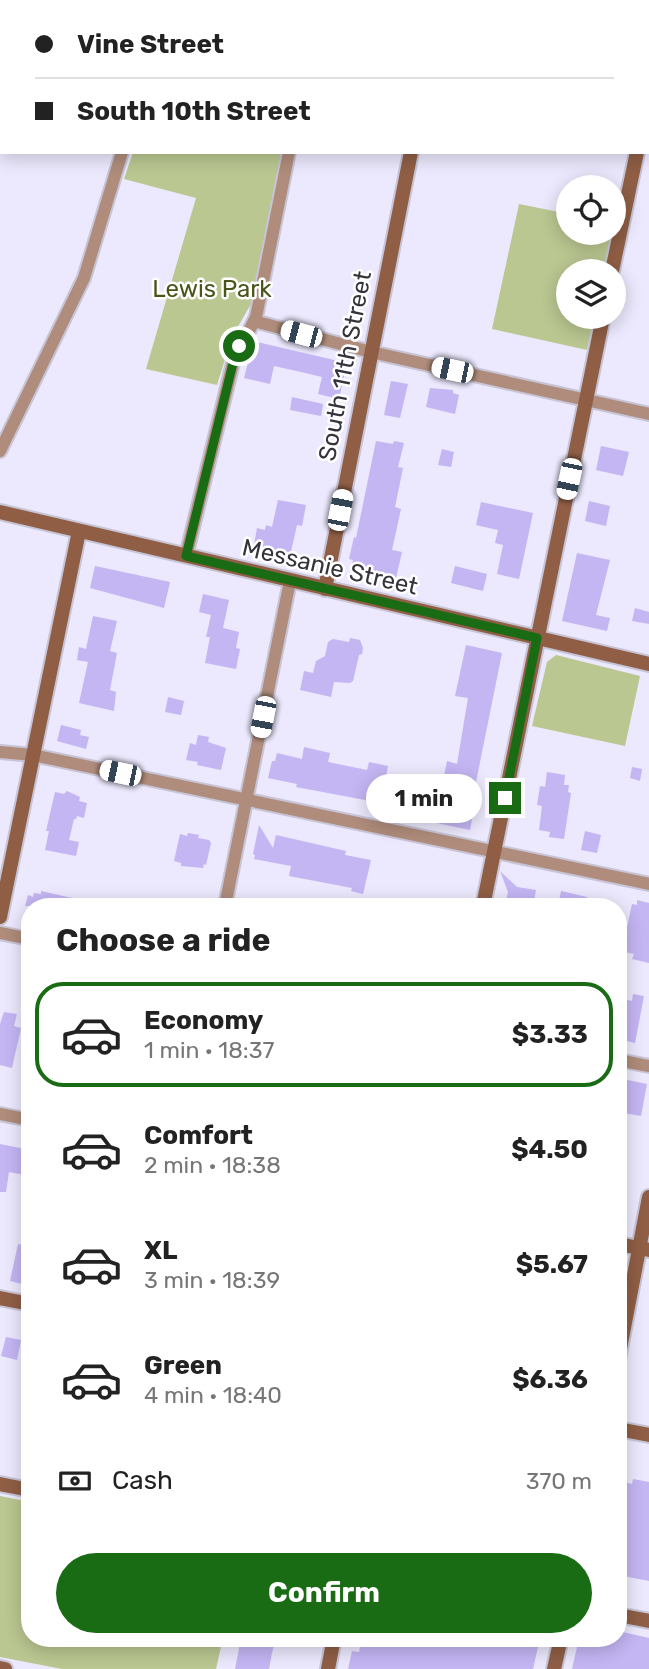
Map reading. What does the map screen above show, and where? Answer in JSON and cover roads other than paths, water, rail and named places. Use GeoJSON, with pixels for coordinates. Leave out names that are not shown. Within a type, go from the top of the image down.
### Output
{"type":"FeatureCollection","features":[{"type":"Feature","properties":{"kind":"street"},"geometry":{"type":"LineString","coordinates":[[0,451],[84,278],[121,154]]}},
{"type":"Feature","properties":{"kind":"street"},"geometry":{"type":"LineString","coordinates":[[186,556],[233,363],[254,321],[289,154]]}},
{"type":"Feature","properties":{"kind":"street","name":"South 11th Street"},"geometry":{"type":"LineString","coordinates":[[325,589],[411,154]]}},
{"type":"Feature","properties":{"kind":"street"},"geometry":{"type":"LineString","coordinates":[[615,259],[638,154]]}},
{"type":"Feature","properties":{"kind":"street"},"geometry":{"type":"LineString","coordinates":[[254,321],[371,352],[649,414]]}},
{"type":"Feature","properties":{"kind":"street"},"geometry":{"type":"LineString","coordinates":[[485,898],[601,329]]}},
{"type":"Feature","properties":{"kind":"street","name":"Messanie Street"},"geometry":{"type":"LineString","coordinates":[[0,512],[649,664]]}},
{"type":"Feature","properties":{"kind":"street"},"geometry":{"type":"LineString","coordinates":[[0,917],[79,531]]}},
{"type":"Feature","properties":{"kind":"street"},"geometry":{"type":"LineString","coordinates":[[227,898],[290,581]]}},
{"type":"Feature","properties":{"kind":"street"},"geometry":{"type":"LineString","coordinates":[[0,752],[33,755],[649,884]]}},
{"type":"Feature","properties":{"kind":"street"},"geometry":{"type":"LineString","coordinates":[[0,933],[21,937]]}},
{"type":"Feature","properties":{"kind":"street"},"geometry":{"type":"LineString","coordinates":[[627,1062],[649,1066]]}},
{"type":"Feature","properties":{"kind":"street"},"geometry":{"type":"LineString","coordinates":[[0,1114],[21,1118]]}},
{"type":"Feature","properties":{"kind":"street"},"geometry":{"type":"LineString","coordinates":[[627,1321],[644,1249],[649,1197]]}},
{"type":"Feature","properties":{"kind":"street"},"geometry":{"type":"LineString","coordinates":[[0,1298],[21,1302]]}},
{"type":"Feature","properties":{"kind":"street"},"geometry":{"type":"LineString","coordinates":[[627,1431],[649,1435]]}},
{"type":"Feature","properties":{"kind":"street"},"geometry":{"type":"LineString","coordinates":[[0,1484],[21,1488]]}},
{"type":"Feature","properties":{"kind":"street"},"geometry":{"type":"LineString","coordinates":[[627,1617],[649,1621]]}},
{"type":"Feature","properties":{"kind":"street"},"geometry":{"type":"LineString","coordinates":[[328,1669],[332,1647]]}},
{"type":"Feature","properties":{"kind":"street"},"geometry":{"type":"LineString","coordinates":[[554,1669],[559,1647]]}},
{"type":"Feature","properties":{"kind":"park label","name":"Lewis Park"},"geometry":{"type":"Point","coordinates":[212,289]}}]}
